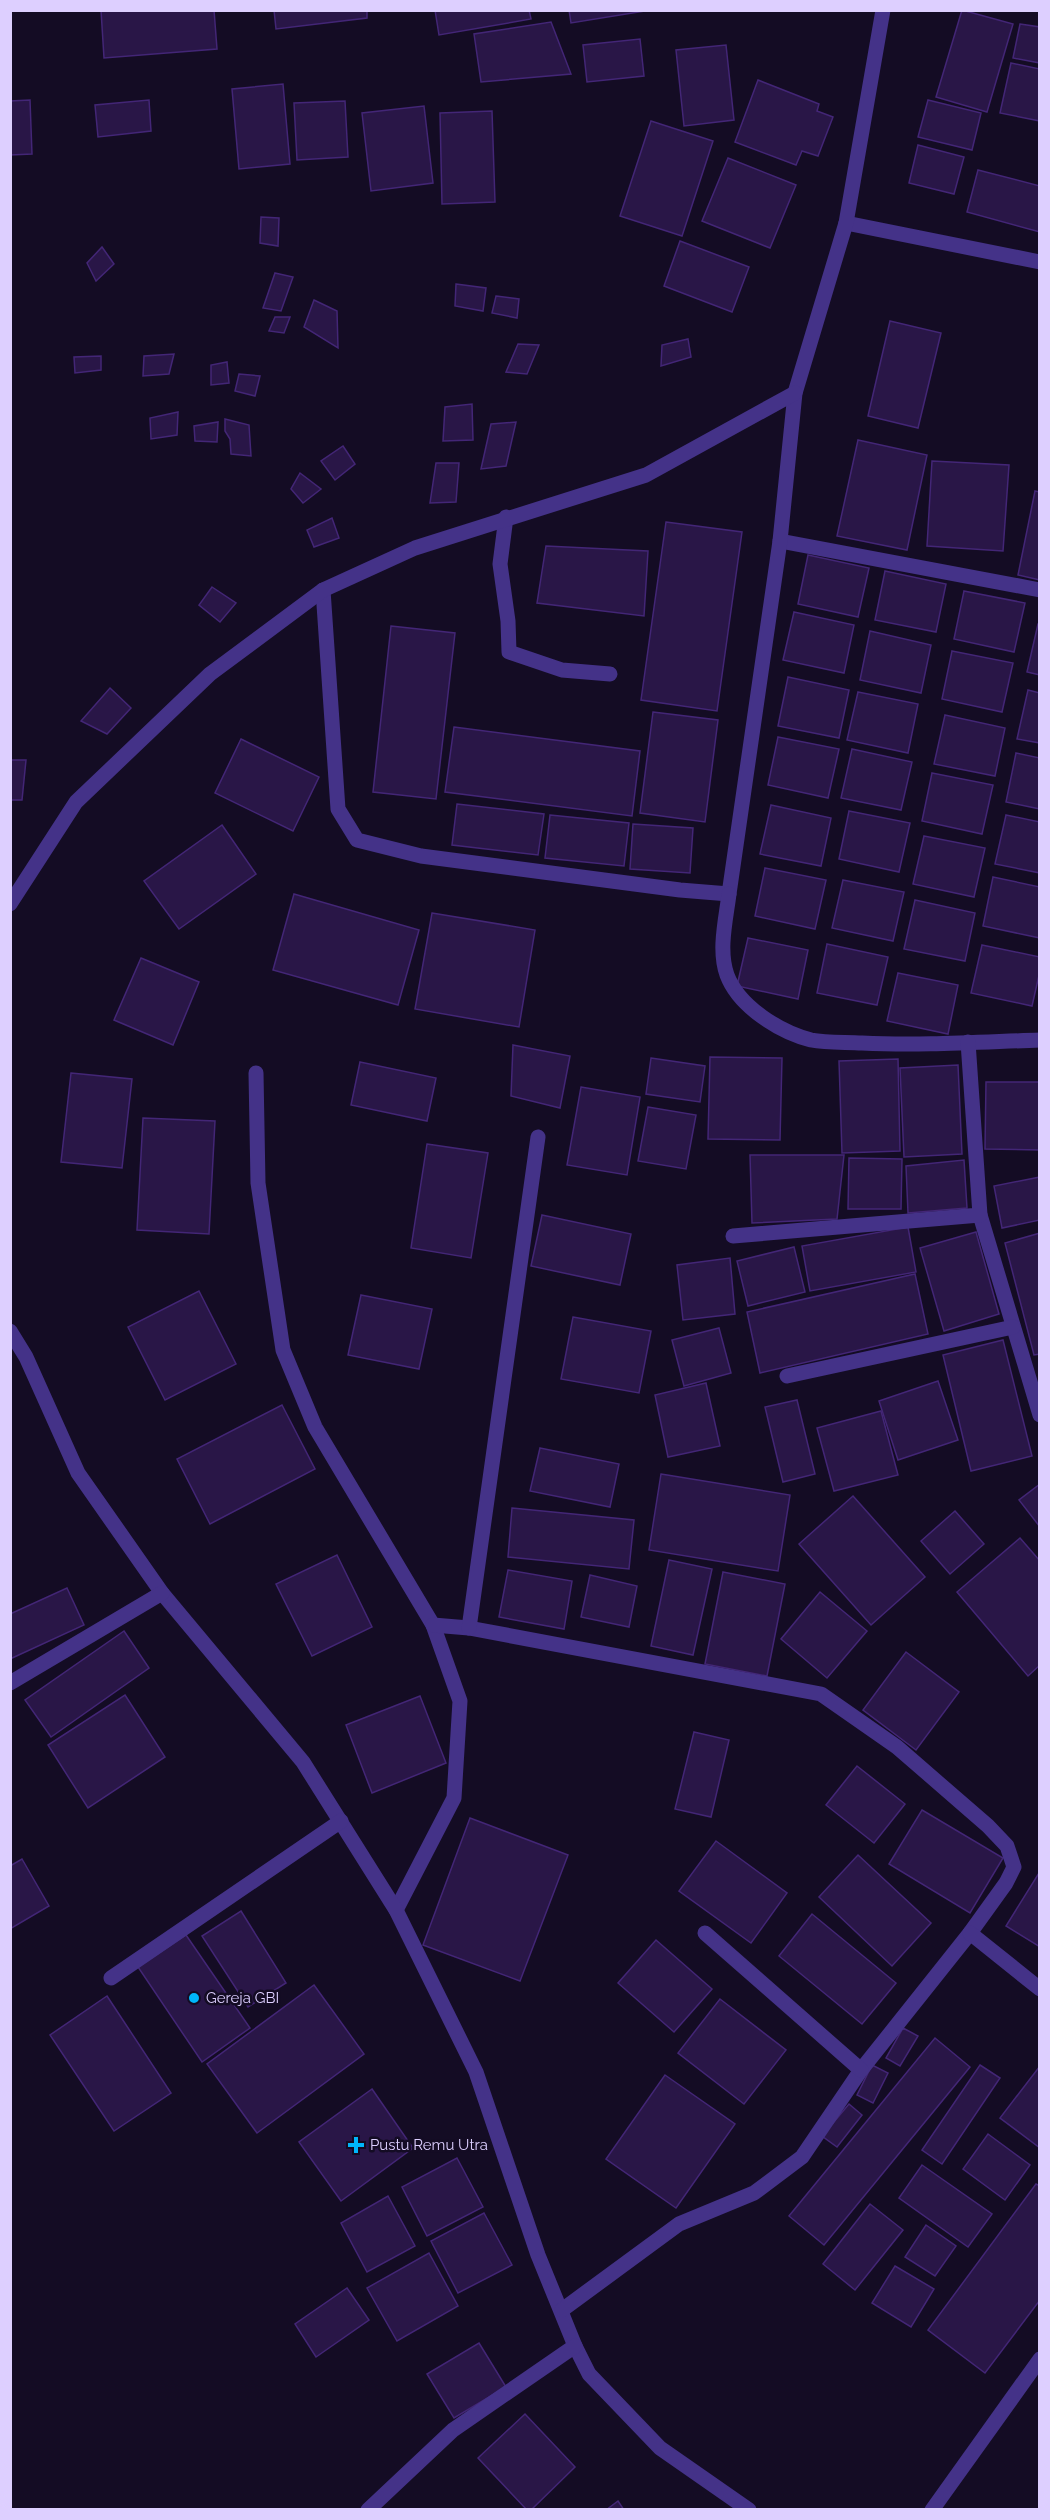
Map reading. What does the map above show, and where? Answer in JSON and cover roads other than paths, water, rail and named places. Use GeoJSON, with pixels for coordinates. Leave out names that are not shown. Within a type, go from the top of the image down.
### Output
{"type":"FeatureCollection","features":[{"type":"Feature","properties":{"kind":"street"},"geometry":{"type":"LineString","coordinates":[[883,10],[846,223],[795,393],[780,541],[729,894],[723,946],[727,975],[741,997],[771,1022],[787,1032],[813,1040],[888,1044],[1040,1040]]}},
{"type":"Feature","properties":{"kind":"street"},"geometry":{"type":"LineString","coordinates":[[846,223],[1040,262]]}},
{"type":"Feature","properties":{"kind":"street"},"geometry":{"type":"LineString","coordinates":[[10,904],[76,802],[210,674],[323,590],[415,548],[506,517],[646,475],[795,393]]}},
{"type":"Feature","properties":{"kind":"street"},"geometry":{"type":"LineString","coordinates":[[506,517],[500,564],[508,621],[509,652],[562,670],[610,674]]}},
{"type":"Feature","properties":{"kind":"street"},"geometry":{"type":"LineString","coordinates":[[780,541],[1040,590]]}},
{"type":"Feature","properties":{"kind":"street"},"geometry":{"type":"LineString","coordinates":[[323,590],[338,809],[357,840],[421,856],[680,890],[729,894]]}},
{"type":"Feature","properties":{"kind":"street"},"geometry":{"type":"LineString","coordinates":[[968,1042],[980,1215],[1040,1415]]}},
{"type":"Feature","properties":{"kind":"street"},"geometry":{"type":"LineString","coordinates":[[256,1073],[258,1183],[283,1350],[315,1426],[433,1625],[460,1701],[454,1798],[396,1910]]}},
{"type":"Feature","properties":{"kind":"street"},"geometry":{"type":"LineString","coordinates":[[469,1628],[538,1137]]}},
{"type":"Feature","properties":{"kind":"street"},"geometry":{"type":"LineString","coordinates":[[733,1236],[980,1215]]}},
{"type":"Feature","properties":{"kind":"street"},"geometry":{"type":"LineString","coordinates":[[787,1376],[1013,1327]]}},
{"type":"Feature","properties":{"kind":"street"},"geometry":{"type":"LineString","coordinates":[[10,1331],[26,1357],[78,1473],[162,1593],[303,1762],[396,1910],[476,2072],[538,2255],[575,2346],[589,2374],[660,2448],[749,2510]]}},
{"type":"Feature","properties":{"kind":"street"},"geometry":{"type":"LineString","coordinates":[[10,1683],[162,1593]]}},
{"type":"Feature","properties":{"kind":"street"},"geometry":{"type":"LineString","coordinates":[[433,1625],[469,1628],[821,1694],[897,1747],[988,1826],[1007,1846],[1014,1867],[1006,1884],[970,1933],[861,2070],[802,2157],[754,2193],[679,2224],[562,2310]]}},
{"type":"Feature","properties":{"kind":"street"},"geometry":{"type":"LineString","coordinates":[[111,1978],[340,1821]]}},
{"type":"Feature","properties":{"kind":"street"},"geometry":{"type":"LineString","coordinates":[[705,1933],[861,2070]]}},
{"type":"Feature","properties":{"kind":"street"},"geometry":{"type":"LineString","coordinates":[[970,1933],[1040,1989]]}},
{"type":"Feature","properties":{"kind":"street"},"geometry":{"type":"LineString","coordinates":[[368,2510],[453,2430],[575,2346]]}},
{"type":"Feature","properties":{"kind":"street"},"geometry":{"type":"LineString","coordinates":[[932,2510],[1040,2360]]}},
{"type":"Feature","properties":{"kind":"place","name":"Gereja GBI"},"geometry":{"type":"Point","coordinates":[194,1998]}},
{"type":"Feature","properties":{"kind":"place","name":"Pustu Remu Utra"},"geometry":{"type":"Point","coordinates":[356,2145]}}]}
